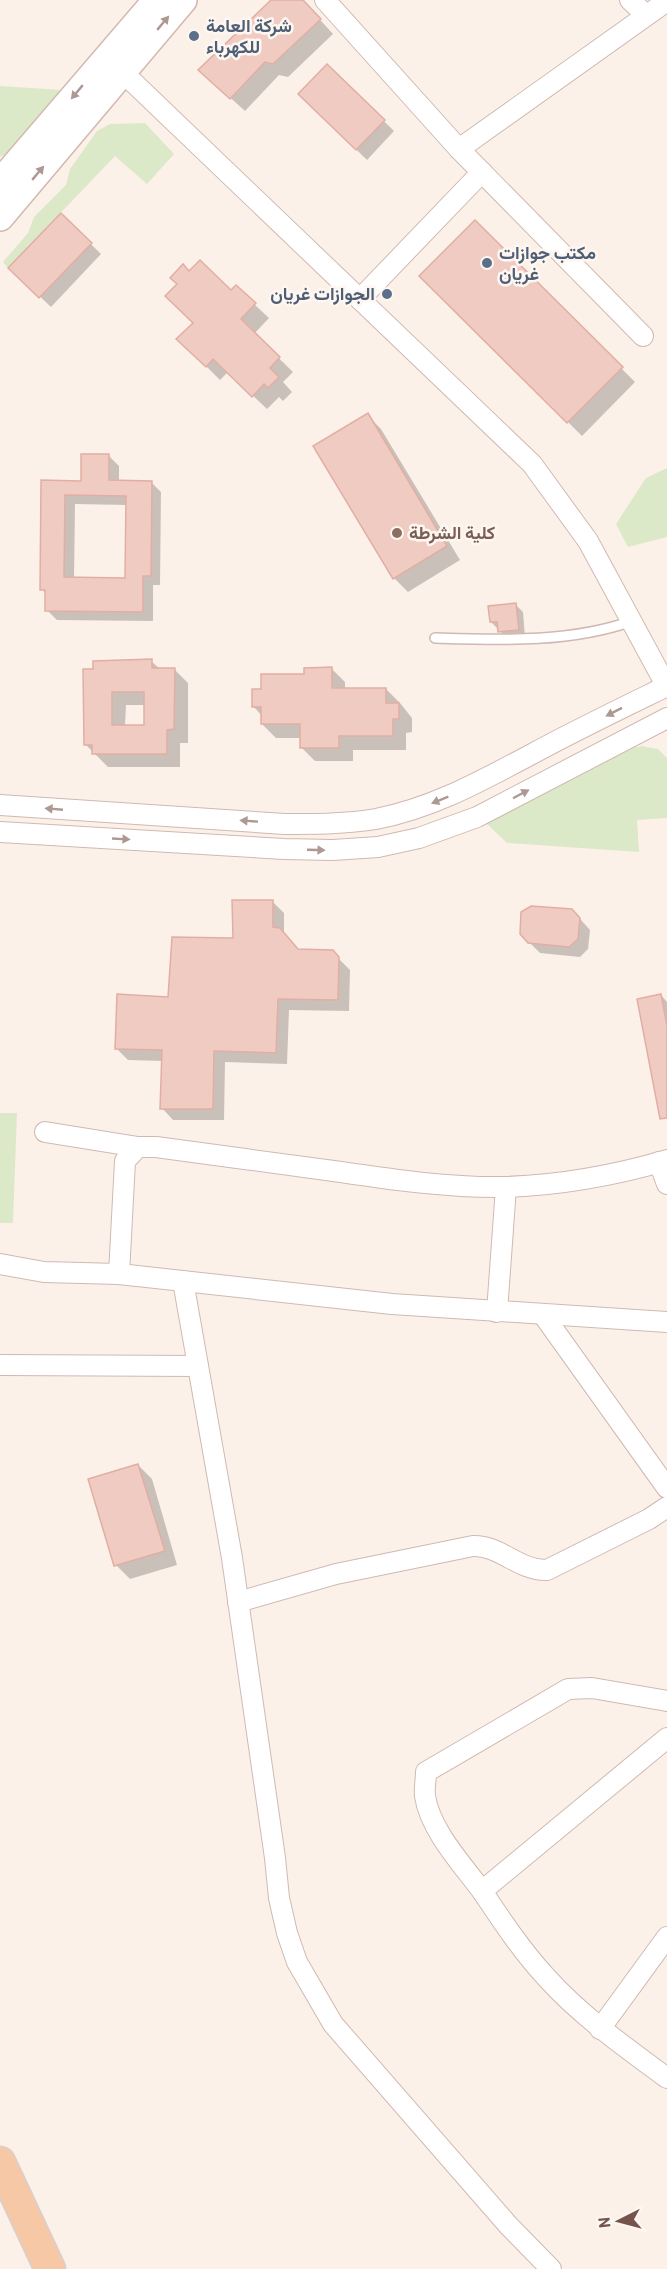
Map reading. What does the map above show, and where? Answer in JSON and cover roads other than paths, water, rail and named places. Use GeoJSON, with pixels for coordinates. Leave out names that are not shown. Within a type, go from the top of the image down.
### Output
{"type":"FeatureCollection","features":[{"type":"Feature","properties":{"kind":"main road"},"geometry":{"type":"LineString","coordinates":[[2,211],[114,64],[157,0]]}},
{"type":"Feature","properties":{"kind":"main road"},"geometry":{"type":"LineString","coordinates":[[2,179],[114,64],[183,0]]}},
{"type":"Feature","properties":{"kind":"main road"},"geometry":{"type":"LineString","coordinates":[[0,2162],[50,2269]]}},
{"type":"Feature","properties":{"kind":"street"},"geometry":{"type":"LineString","coordinates":[[325,0],[459,148],[643,336]]}},
{"type":"Feature","properties":{"kind":"street"},"geometry":{"type":"LineString","coordinates":[[630,0],[646,15]]}},
{"type":"Feature","properties":{"kind":"street"},"geometry":{"type":"LineString","coordinates":[[459,148],[667,1]]}},
{"type":"Feature","properties":{"kind":"street"},"geometry":{"type":"LineString","coordinates":[[0,804],[285,824],[331,825],[377,819],[429,805],[467,789],[667,686],[588,541],[532,464],[114,64]]}},
{"type":"Feature","properties":{"kind":"street"},"geometry":{"type":"LineString","coordinates":[[361,298],[482,172]]}},
{"type":"Feature","properties":{"kind":"street"},"geometry":{"type":"LineString","coordinates":[[0,832],[284,849],[333,850],[378,847],[418,838],[477,817],[667,718]]}},
{"type":"Feature","properties":{"kind":"street"},"geometry":{"type":"LineString","coordinates":[[284,849],[285,824]]}},
{"type":"Feature","properties":{"kind":"street"},"geometry":{"type":"LineString","coordinates":[[45,1132],[138,1147],[156,1147],[394,1179],[506,1187],[610,1174],[663,1161],[667,1184]]}},
{"type":"Feature","properties":{"kind":"street"},"geometry":{"type":"LineString","coordinates":[[119,1275],[125,1161],[138,1147]]}},
{"type":"Feature","properties":{"kind":"street"},"geometry":{"type":"LineString","coordinates":[[497,1312],[506,1187]]}},
{"type":"Feature","properties":{"kind":"street"},"geometry":{"type":"LineString","coordinates":[[0,1264],[44,1272],[119,1275],[392,1304],[544,1316],[667,1322]]}},
{"type":"Feature","properties":{"kind":"street"},"geometry":{"type":"LineString","coordinates":[[183,1281],[238,1602],[279,1898],[297,1962],[333,2024],[508,2225],[551,2269]]}},
{"type":"Feature","properties":{"kind":"street"},"geometry":{"type":"LineString","coordinates":[[544,1316],[667,1488]]}},
{"type":"Feature","properties":{"kind":"street"},"geometry":{"type":"LineString","coordinates":[[0,1365],[198,1366]]}},
{"type":"Feature","properties":{"kind":"street"},"geometry":{"type":"LineString","coordinates":[[238,1602],[336,1574],[473,1546],[487,1548],[533,1570],[547,1570],[649,1519],[667,1507]]}},
{"type":"Feature","properties":{"kind":"street"},"geometry":{"type":"LineString","coordinates":[[667,1701],[592,1688],[568,1689],[426,1772],[424,1794],[428,1810],[446,1840],[515,1941],[546,1978],[600,2029],[667,2078]]}},
{"type":"Feature","properties":{"kind":"street"},"geometry":{"type":"LineString","coordinates":[[482,1892],[665,1743]]}},
{"type":"Feature","properties":{"kind":"street"},"geometry":{"type":"LineString","coordinates":[[600,2029],[667,1937]]}},
{"type":"Feature","properties":{"kind":"lane"},"geometry":{"type":"LineString","coordinates":[[435,638],[530,638],[611,628],[632,621]]}},
{"type":"Feature","properties":{"kind":"place","name":"شركة العامة للكهرباء"},"geometry":{"type":"Point","coordinates":[194,36]}},
{"type":"Feature","properties":{"kind":"place","name":"مكتب جوازات غريان"},"geometry":{"type":"Point","coordinates":[487,263]}},
{"type":"Feature","properties":{"kind":"place","name":"الجوازات غريان"},"geometry":{"type":"Point","coordinates":[387,294]}},
{"type":"Feature","properties":{"kind":"place","name":"كلية الشرطة"},"geometry":{"type":"Point","coordinates":[397,533]}}]}
